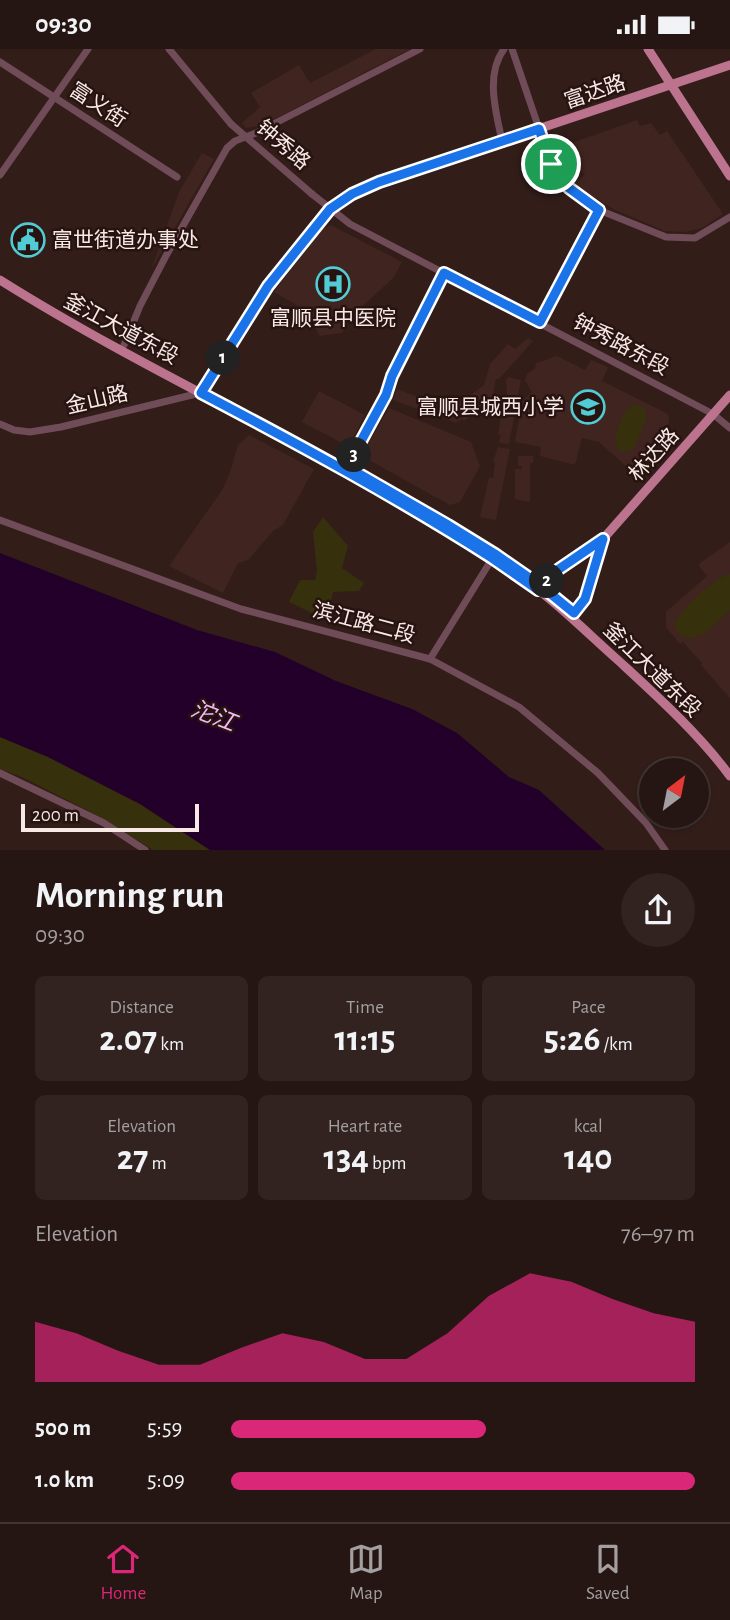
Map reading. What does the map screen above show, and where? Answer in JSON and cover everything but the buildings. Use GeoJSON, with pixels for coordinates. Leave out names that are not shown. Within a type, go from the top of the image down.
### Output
{"type":"FeatureCollection","features":[{"type":"Feature","properties":{"kind":"main road"},"geometry":{"type":"LineString","coordinates":[[649,49],[730,176]]}},
{"type":"Feature","properties":{"kind":"main road","name":"富达路"},"geometry":{"type":"LineString","coordinates":[[203,390],[268,286],[330,209],[352,194],[379,182],[730,65]]}},
{"type":"Feature","properties":{"kind":"main road","name":"釜江大道东段"},"geometry":{"type":"LineString","coordinates":[[0,273],[44,301],[494,556]]}},
{"type":"Feature","properties":{"kind":"main road","name":"釜江大道东段"},"geometry":{"type":"LineString","coordinates":[[0,280],[42,306],[347,467],[448,525],[574,613],[642,677],[730,768]]}},
{"type":"Feature","properties":{"kind":"main road","name":"林达路"},"geometry":{"type":"LineString","coordinates":[[603,539],[730,395]]}},
{"type":"Feature","properties":{"kind":"main road"},"geometry":{"type":"LineString","coordinates":[[539,588],[559,569],[603,539]]}},
{"type":"Feature","properties":{"kind":"main road"},"geometry":{"type":"LineString","coordinates":[[574,613],[585,599],[603,539]]}},
{"type":"Feature","properties":{"kind":"main road","name":"釜江大道东段"},"geometry":{"type":"LineString","coordinates":[[539,588],[644,684],[715,756],[730,776]]}},
{"type":"Feature","properties":{"kind":"street"},"geometry":{"type":"LineString","coordinates":[[0,176],[88,49]]}},
{"type":"Feature","properties":{"kind":"street","name":"钟秀路"},"geometry":{"type":"LineString","coordinates":[[169,49],[231,124],[312,194]]}},
{"type":"Feature","properties":{"kind":"street"},"geometry":{"type":"LineString","coordinates":[[124,345],[156,274],[227,148],[235,141],[256,133],[420,49]]}},
{"type":"Feature","properties":{"kind":"street"},"geometry":{"type":"LineString","coordinates":[[502,141],[493,79],[497,60],[504,49]]}},
{"type":"Feature","properties":{"kind":"street"},"geometry":{"type":"LineString","coordinates":[[512,49],[551,164],[569,188],[599,210],[666,237],[695,238],[730,217]]}},
{"type":"Feature","properties":{"kind":"street","name":"富义街"},"geometry":{"type":"LineString","coordinates":[[0,62],[177,177]]}},
{"type":"Feature","properties":{"kind":"street","name":"钟秀路东段"},"geometry":{"type":"LineString","coordinates":[[312,194],[351,224],[713,414],[730,428]]}},
{"type":"Feature","properties":{"kind":"street"},"geometry":{"type":"LineString","coordinates":[[540,322],[599,210]]}},
{"type":"Feature","properties":{"kind":"street"},"geometry":{"type":"LineString","coordinates":[[347,467],[386,395],[392,376],[444,273]]}},
{"type":"Feature","properties":{"kind":"street","name":"金山路"},"geometry":{"type":"LineString","coordinates":[[0,424],[14,430],[30,432],[61,427],[203,390]]}},
{"type":"Feature","properties":{"kind":"street","name":"滨江路二段"},"geometry":{"type":"LineString","coordinates":[[0,520],[241,608],[430,659],[519,707],[598,773],[646,823],[665,850]]}},
{"type":"Feature","properties":{"kind":"street"},"geometry":{"type":"LineString","coordinates":[[430,659],[494,556]]}},
{"type":"Feature","properties":{"kind":"street"},"geometry":{"type":"LineString","coordinates":[[0,773],[104,823],[145,850]]}},
{"type":"Feature","properties":{"kind":"shaded area"},"geometry":{"type":"Polygon","coordinates":[[[376,49],[410,49],[263,125],[246,128],[242,123],[260,107],[251,93],[299,65],[310,83],[376,49]]]}},
{"type":"Feature","properties":{"kind":"shaded area"},"geometry":{"type":"Polygon","coordinates":[[[637,120],[640,126],[651,123],[660,135],[667,131],[723,214],[702,228],[685,232],[665,231],[615,210],[573,184],[584,175],[571,159],[566,145],[637,120]]]}},
{"type":"Feature","properties":{"kind":"shaded area"},"geometry":{"type":"Polygon","coordinates":[[[202,153],[214,159],[151,270],[179,192],[202,153]]]}},
{"type":"Feature","properties":{"kind":"shaded area","name":"富顺县中医院"},"geometry":{"type":"Polygon","coordinates":[[[331,225],[402,262],[394,277],[353,315],[342,333],[320,336],[305,310],[274,292],[322,229],[331,225]]]}},
{"type":"Feature","properties":{"kind":"shaded area"},"geometry":{"type":"Polygon","coordinates":[[[528,338],[533,341],[499,379],[496,379],[493,395],[507,398],[508,377],[521,380],[509,444],[499,443],[501,435],[498,435],[502,410],[505,410],[506,405],[492,402],[464,421],[462,419],[456,423],[393,400],[397,389],[446,408],[459,397],[464,400],[484,385],[490,364],[508,344],[515,349],[528,338]]]}},
{"type":"Feature","properties":{"kind":"shaded area","name":"富顺县城西小学"},"geometry":{"type":"Polygon","coordinates":[[[557,356],[585,370],[591,360],[608,367],[602,381],[668,414],[669,423],[629,469],[599,442],[582,438],[575,465],[540,456],[541,447],[515,442],[522,401],[532,392],[525,381],[527,374],[535,369],[536,363],[557,356]]]}},
{"type":"Feature","properties":{"kind":"shaded area"},"geometry":{"type":"Polygon","coordinates":[[[319,391],[365,415],[353,438],[367,446],[389,408],[471,442],[480,466],[460,502],[450,505],[369,460],[366,448],[352,441],[346,445],[302,422],[319,391]]]}},
{"type":"Feature","properties":{"kind":"shaded area"},"geometry":{"type":"Polygon","coordinates":[[[634,404],[644,407],[647,417],[634,448],[624,452],[618,449],[616,444],[617,431],[626,412],[634,404]]]}},
{"type":"Feature","properties":{"kind":"shaded area"},"geometry":{"type":"Polygon","coordinates":[[[249,435],[314,469],[283,525],[273,531],[248,560],[238,563],[223,593],[169,566],[222,490],[238,445],[249,435]]]}},
{"type":"Feature","properties":{"kind":"shaded area"},"geometry":{"type":"Polygon","coordinates":[[[498,447],[510,449],[496,520],[480,517],[489,477],[493,478],[493,462],[498,447]]]}},
{"type":"Feature","properties":{"kind":"shaded area"},"geometry":{"type":"Polygon","coordinates":[[[518,456],[533,456],[533,463],[530,463],[530,502],[515,499],[515,469],[522,469],[522,466],[518,466],[518,456]]]}},
{"type":"Feature","properties":{"kind":"shaded area"},"geometry":{"type":"Polygon","coordinates":[[[323,517],[348,546],[342,568],[364,583],[359,591],[333,592],[327,620],[289,602],[300,580],[315,580],[317,571],[313,532],[323,517]]]}},
{"type":"Feature","properties":{"kind":"shaded area"},"geometry":{"type":"Polygon","coordinates":[[[730,542],[730,698],[702,663],[683,642],[680,644],[666,627],[666,612],[707,576],[699,566],[700,563],[730,542]]]}},
{"type":"Feature","properties":{"kind":"shaded area"},"geometry":{"type":"Polygon","coordinates":[[[730,574],[730,610],[701,635],[687,638],[680,635],[675,626],[682,612],[707,588],[730,574]]]}},
{"type":"Feature","properties":{"kind":"shaded area"},"geometry":{"type":"Polygon","coordinates":[[[0,737],[48,757],[140,804],[210,850],[153,850],[104,819],[22,777],[0,769],[0,737]]]}},
{"type":"Feature","properties":{"kind":"water","name":"沱江"},"geometry":{"type":"Polygon","coordinates":[[[0,553],[197,630],[275,652],[336,681],[412,709],[457,733],[509,777],[539,790],[605,850],[210,850],[140,804],[48,757],[0,737],[0,553]]]}},
{"type":"Feature","properties":{"kind":"place","name":"富世街道办事处"},"geometry":{"type":"Point","coordinates":[28,240]}},
{"type":"Feature","properties":{"kind":"place","name":"富顺县中医院"},"geometry":{"type":"Point","coordinates":[333,284]}},
{"type":"Feature","properties":{"kind":"place","name":"富顺县城西小学"},"geometry":{"type":"Point","coordinates":[588,407]}},
{"type":"Feature","properties":{"kind":"route"},"geometry":{"type":"LineString","coordinates":[[551,164],[539,129],[379,182],[352,194],[330,209],[268,286],[201,393],[347,472],[492,558],[495,554],[541,586],[559,569],[603,539],[585,599],[574,613],[541,586],[538,590],[492,558],[495,554],[347,467],[386,395],[392,376],[444,273],[540,322],[599,210],[569,188],[551,164]]}}]}
